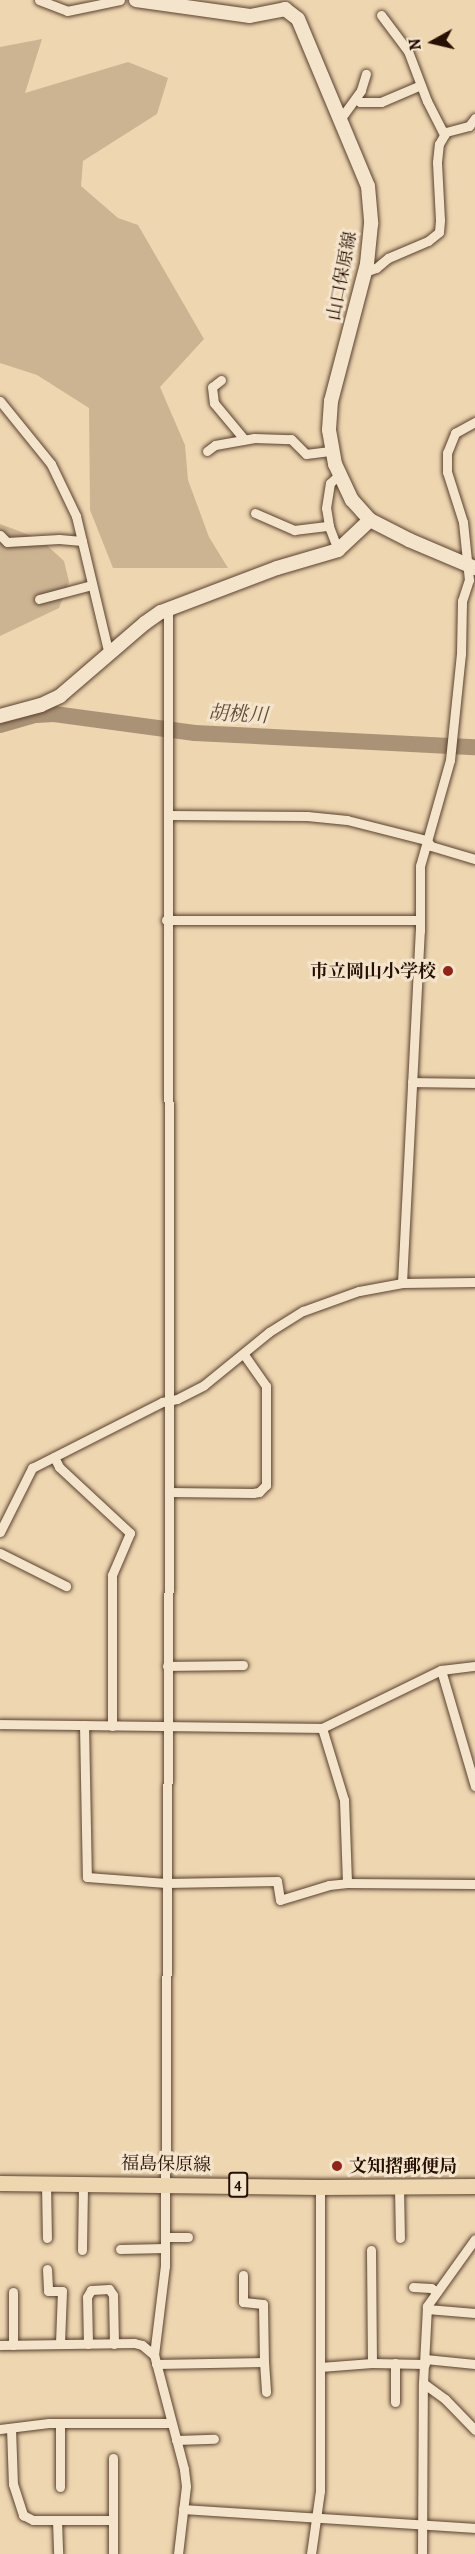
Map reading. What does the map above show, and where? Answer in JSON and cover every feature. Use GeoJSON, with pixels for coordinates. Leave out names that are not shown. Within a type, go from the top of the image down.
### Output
{"type":"FeatureCollection","features":[{"type":"Feature","properties":{"kind":"main road","name":"山口保原線"},"geometry":{"type":"LineString","coordinates":[[136,0],[250,16],[285,9],[292,12],[298,19],[368,186],[371,224],[365,272],[331,402],[329,430],[339,475],[352,500],[370,520],[471,566]]}},
{"type":"Feature","properties":{"kind":"main road"},"geometry":{"type":"LineString","coordinates":[[0,716],[41,705],[60,696],[145,623],[168,609],[277,568],[338,549],[357,535],[370,520]]}},
{"type":"Feature","properties":{"kind":"main road","name":"福島保原線"},"geometry":{"type":"LineString","coordinates":[[0,2183],[320,2187],[475,2186]]}},
{"type":"Feature","properties":{"kind":"street"},"geometry":{"type":"LineString","coordinates":[[39,0],[67,11],[120,0]]}},
{"type":"Feature","properties":{"kind":"street"},"geometry":{"type":"LineString","coordinates":[[381,15],[408,51],[444,135]]}},
{"type":"Feature","properties":{"kind":"street"},"geometry":{"type":"LineString","coordinates":[[340,118],[356,99],[366,74]]}},
{"type":"Feature","properties":{"kind":"street"},"geometry":{"type":"LineString","coordinates":[[356,99],[360,102],[381,102],[421,85]]}},
{"type":"Feature","properties":{"kind":"street"},"geometry":{"type":"LineString","coordinates":[[365,272],[376,268],[388,258],[428,241],[439,232],[437,162],[439,144],[444,135],[469,126],[475,118]]}},
{"type":"Feature","properties":{"kind":"street"},"geometry":{"type":"LineString","coordinates":[[221,380],[212,387],[214,403],[244,439]]}},
{"type":"Feature","properties":{"kind":"street"},"geometry":{"type":"LineString","coordinates":[[0,400],[51,464],[76,516],[109,655]]}},
{"type":"Feature","properties":{"kind":"street"},"geometry":{"type":"LineString","coordinates":[[402,1283],[420,920],[420,866],[453,742],[461,654],[462,602],[471,566],[463,522],[447,472],[447,453],[455,433],[475,422]]}},
{"type":"Feature","properties":{"kind":"street"},"geometry":{"type":"LineString","coordinates":[[207,451],[215,445],[244,439],[291,440],[306,454],[311,455],[332,450]]}},
{"type":"Feature","properties":{"kind":"street"},"geometry":{"type":"LineString","coordinates":[[338,549],[329,526],[326,508],[328,491],[333,478],[339,475]]}},
{"type":"Feature","properties":{"kind":"street"},"geometry":{"type":"LineString","coordinates":[[255,513],[294,530],[329,526]]}},
{"type":"Feature","properties":{"kind":"street"},"geometry":{"type":"LineString","coordinates":[[0,535],[7,542],[60,539],[82,541]]}},
{"type":"Feature","properties":{"kind":"street"},"geometry":{"type":"LineString","coordinates":[[39,599],[92,585]]}},
{"type":"Feature","properties":{"kind":"street"},"geometry":{"type":"LineString","coordinates":[[168,609],[166,920],[169,1492],[166,1727],[166,2184],[165,2266],[155,2360],[184,2469],[183,2510],[178,2554]]}},
{"type":"Feature","properties":{"kind":"street"},"geometry":{"type":"LineString","coordinates":[[168,815],[316,816],[347,820],[426,840],[430,846],[475,859]]}},
{"type":"Feature","properties":{"kind":"street"},"geometry":{"type":"LineString","coordinates":[[166,920],[420,920]]}},
{"type":"Feature","properties":{"kind":"street"},"geometry":{"type":"LineString","coordinates":[[412,1082],[475,1083]]}},
{"type":"Feature","properties":{"kind":"street"},"geometry":{"type":"LineString","coordinates":[[0,1532],[28,1471],[167,1400],[183,1396],[204,1385],[269,1332],[316,1305],[359,1291],[402,1283],[475,1282]]}},
{"type":"Feature","properties":{"kind":"street"},"geometry":{"type":"LineString","coordinates":[[169,1492],[253,1493],[259,1492],[266,1485],[266,1386],[244,1354]]}},
{"type":"Feature","properties":{"kind":"street"},"geometry":{"type":"LineString","coordinates":[[54,1457],[59,1467],[130,1533],[112,1575],[112,1726]]}},
{"type":"Feature","properties":{"kind":"street"},"geometry":{"type":"LineString","coordinates":[[0,1553],[66,1586]]}},
{"type":"Feature","properties":{"kind":"street"},"geometry":{"type":"LineString","coordinates":[[167,1666],[243,1665]]}},
{"type":"Feature","properties":{"kind":"street"},"geometry":{"type":"LineString","coordinates":[[0,1724],[322,1728],[441,1670],[475,1666]]}},
{"type":"Feature","properties":{"kind":"street"},"geometry":{"type":"LineString","coordinates":[[441,1670],[475,1786]]}},
{"type":"Feature","properties":{"kind":"street"},"geometry":{"type":"LineString","coordinates":[[84,1725],[87,1877],[166,1883],[276,1881],[280,1900],[329,1885],[347,1883],[475,1884]]}},
{"type":"Feature","properties":{"kind":"street"},"geometry":{"type":"LineString","coordinates":[[322,1728],[344,1800],[347,1883]]}},
{"type":"Feature","properties":{"kind":"street"},"geometry":{"type":"LineString","coordinates":[[46,2183],[47,2238]]}},
{"type":"Feature","properties":{"kind":"street"},"geometry":{"type":"LineString","coordinates":[[82,2250],[83,2183]]}},
{"type":"Feature","properties":{"kind":"street"},"geometry":{"type":"LineString","coordinates":[[311,2554],[320,2491],[320,2187]]}},
{"type":"Feature","properties":{"kind":"street"},"geometry":{"type":"LineString","coordinates":[[399,2187],[400,2238]]}},
{"type":"Feature","properties":{"kind":"street"},"geometry":{"type":"LineString","coordinates":[[165,2237],[188,2237]]}},
{"type":"Feature","properties":{"kind":"street"},"geometry":{"type":"LineString","coordinates":[[422,2554],[423,2383],[427,2309],[436,2292],[475,2239]]}},
{"type":"Feature","properties":{"kind":"street"},"geometry":{"type":"LineString","coordinates":[[120,2249],[165,2248]]}},
{"type":"Feature","properties":{"kind":"street"},"geometry":{"type":"LineString","coordinates":[[371,2250],[372,2363]]}},
{"type":"Feature","properties":{"kind":"street"},"geometry":{"type":"LineString","coordinates":[[47,2269],[48,2291],[62,2291],[60,2344]]}},
{"type":"Feature","properties":{"kind":"street"},"geometry":{"type":"LineString","coordinates":[[243,2275],[243,2302],[263,2304],[266,2392]]}},
{"type":"Feature","properties":{"kind":"street"},"geometry":{"type":"LineString","coordinates":[[413,2287],[431,2288],[436,2292]]}},
{"type":"Feature","properties":{"kind":"street"},"geometry":{"type":"LineString","coordinates":[[88,2344],[87,2297],[91,2290],[110,2289],[113,2295],[114,2343]]}},
{"type":"Feature","properties":{"kind":"street"},"geometry":{"type":"LineString","coordinates":[[14,2292],[14,2344]]}},
{"type":"Feature","properties":{"kind":"street"},"geometry":{"type":"LineString","coordinates":[[427,2309],[475,2313]]}},
{"type":"Feature","properties":{"kind":"street"},"geometry":{"type":"LineString","coordinates":[[0,2345],[142,2344],[155,2360],[264,2362]]}},
{"type":"Feature","properties":{"kind":"street"},"geometry":{"type":"LineString","coordinates":[[320,2367],[425,2361],[475,2364]]}},
{"type":"Feature","properties":{"kind":"street"},"geometry":{"type":"LineString","coordinates":[[395,2363],[395,2402]]}},
{"type":"Feature","properties":{"kind":"street"},"geometry":{"type":"LineString","coordinates":[[423,2383],[445,2399],[475,2430]]}},
{"type":"Feature","properties":{"kind":"street"},"geometry":{"type":"LineString","coordinates":[[0,2429],[60,2423],[171,2423]]}},
{"type":"Feature","properties":{"kind":"street"},"geometry":{"type":"LineString","coordinates":[[60,2423],[60,2487]]}},
{"type":"Feature","properties":{"kind":"street"},"geometry":{"type":"LineString","coordinates":[[11,2428],[13,2484],[23,2515],[33,2520],[113,2520]]}},
{"type":"Feature","properties":{"kind":"street"},"geometry":{"type":"LineString","coordinates":[[176,2440],[214,2439]]}},
{"type":"Feature","properties":{"kind":"street"},"geometry":{"type":"LineString","coordinates":[[113,2458],[113,2554]]}},
{"type":"Feature","properties":{"kind":"street"},"geometry":{"type":"LineString","coordinates":[[183,2510],[475,2528]]}},
{"type":"Feature","properties":{"kind":"street"},"geometry":{"type":"LineString","coordinates":[[57,2520],[58,2554]]}},
{"type":"Feature","properties":{"kind":"shaded area"},"geometry":{"type":"Polygon","coordinates":[[[42,39],[25,93],[128,62],[168,78],[157,114],[83,161],[81,186],[118,218],[138,225],[204,339],[160,387],[185,445],[188,480],[209,537],[228,568],[113,568],[90,510],[89,408],[37,375],[0,363],[0,47],[42,39]]]}},
{"type":"Feature","properties":{"kind":"shaded area"},"geometry":{"type":"Polygon","coordinates":[[[0,524],[40,539],[64,561],[69,582],[59,608],[0,636],[0,524]]]}},
{"type":"Feature","properties":{"kind":"waterway","name":"胡桃川"},"geometry":{"type":"LineString","coordinates":[[0,725],[36,715],[54,714],[195,733],[475,747]]}},
{"type":"Feature","properties":{"kind":"place","name":"市立岡山小学校"},"geometry":{"type":"Point","coordinates":[448,971]}},
{"type":"Feature","properties":{"kind":"place","name":"文知摺郵便局"},"geometry":{"type":"Point","coordinates":[337,2166]}}]}
